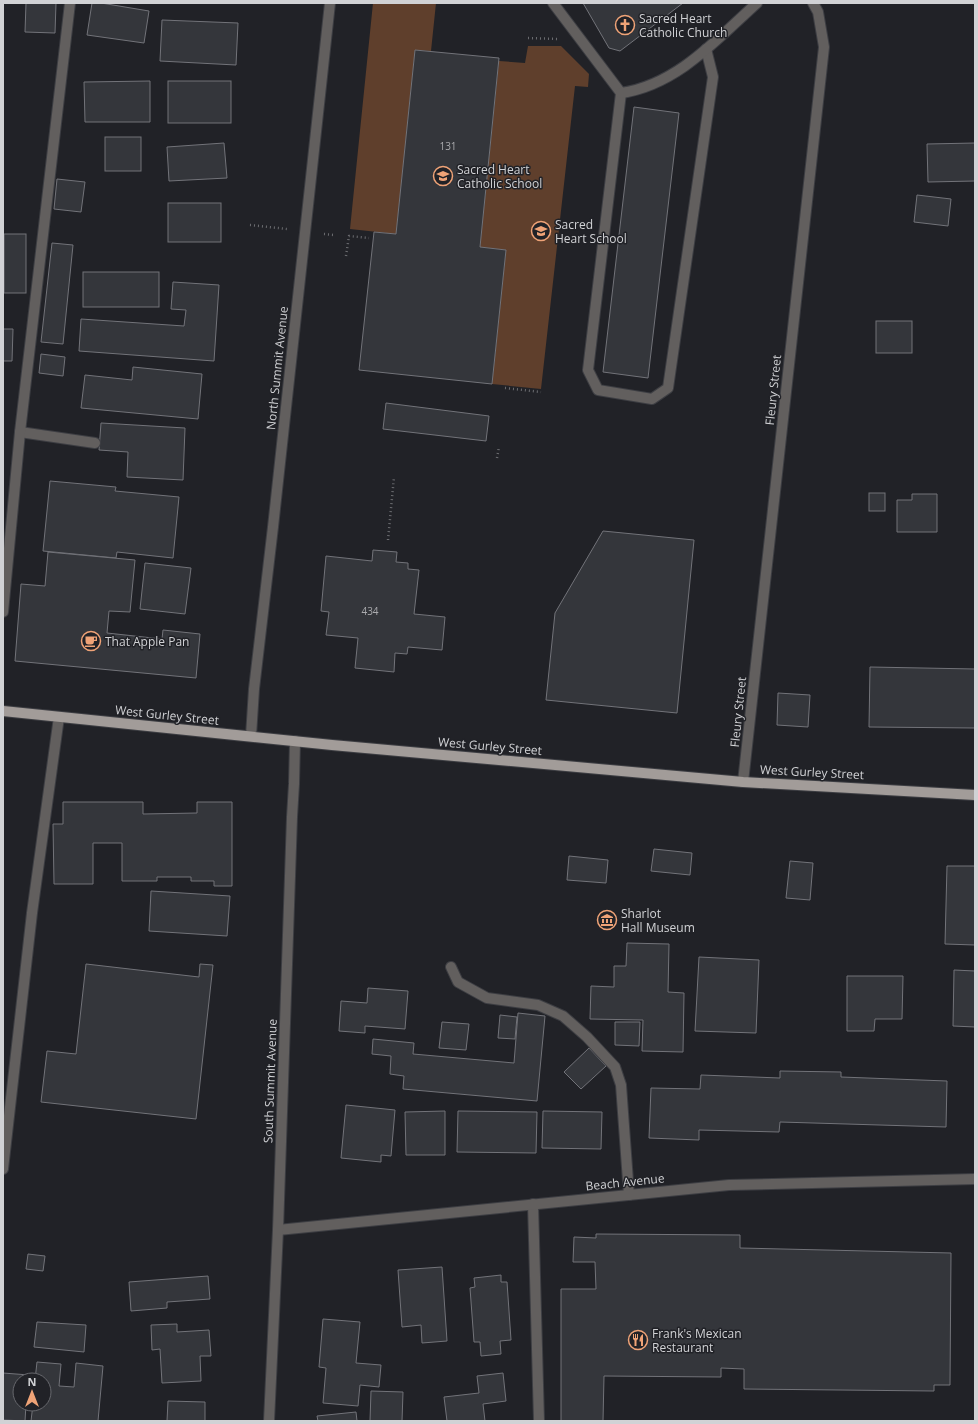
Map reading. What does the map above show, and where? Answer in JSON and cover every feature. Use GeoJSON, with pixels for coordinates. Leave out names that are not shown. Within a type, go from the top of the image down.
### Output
{"type":"FeatureCollection","features":[{"type":"Feature","properties":{"kind":"main road","name":"West Gurley Street"},"geometry":{"type":"LineString","coordinates":[[3,711],[296,741],[743,782],[975,795]]}},
{"type":"Feature","properties":{"kind":"street"},"geometry":{"type":"LineString","coordinates":[[3,612],[20,432],[70,3]]}},
{"type":"Feature","properties":{"kind":"street","name":"North Summit Avenue"},"geometry":{"type":"LineString","coordinates":[[252,736],[254,689],[330,3]]}},
{"type":"Feature","properties":{"kind":"street"},"geometry":{"type":"LineString","coordinates":[[553,3],[621,93],[588,370],[598,390],[652,399],[668,388],[713,77],[706,50]]}},
{"type":"Feature","properties":{"kind":"street"},"geometry":{"type":"LineString","coordinates":[[621,93],[644,88],[679,71],[706,50],[757,3]]}},
{"type":"Feature","properties":{"kind":"street","name":"Fleury Street"},"geometry":{"type":"LineString","coordinates":[[743,782],[824,47],[818,12],[814,3]]}},
{"type":"Feature","properties":{"kind":"street"},"geometry":{"type":"LineString","coordinates":[[20,432],[95,443]]}},
{"type":"Feature","properties":{"kind":"street"},"geometry":{"type":"LineString","coordinates":[[3,1169],[32,913],[59,717]]}},
{"type":"Feature","properties":{"kind":"street","name":"South Summit Avenue"},"geometry":{"type":"LineString","coordinates":[[269,1421],[278,1230],[292,817],[296,741]]}},
{"type":"Feature","properties":{"kind":"street"},"geometry":{"type":"LineString","coordinates":[[451,967],[458,982],[487,998],[538,1005],[563,1016],[587,1037],[615,1067],[621,1085],[629,1195]]}},
{"type":"Feature","properties":{"kind":"street","name":"Beach Avenue"},"geometry":{"type":"LineString","coordinates":[[278,1230],[729,1185],[975,1179]]}},
{"type":"Feature","properties":{"kind":"street"},"geometry":{"type":"LineString","coordinates":[[533,1204],[539,1421]]}},
{"type":"Feature","properties":{"kind":"path"},"geometry":{"type":"LineString","coordinates":[[528,38],[562,39]]}},
{"type":"Feature","properties":{"kind":"path"},"geometry":{"type":"LineString","coordinates":[[346,256],[349,236],[369,238]]}},
{"type":"Feature","properties":{"kind":"path"},"geometry":{"type":"LineString","coordinates":[[505,388],[541,392]]}},
{"type":"Feature","properties":{"kind":"path"},"geometry":{"type":"LineString","coordinates":[[497,458],[498,447]]}},
{"type":"Feature","properties":{"kind":"path"},"geometry":{"type":"LineString","coordinates":[[388,540],[394,477]]}},
{"type":"Feature","properties":{"kind":"shaded area"},"geometry":{"type":"Polygon","coordinates":[[[373,3],[436,3],[431,51],[415,50],[396,234],[350,229],[373,3]]]}},
{"type":"Feature","properties":{"kind":"shaded area"},"geometry":{"type":"Polygon","coordinates":[[[528,46],[561,46],[589,74],[588,87],[575,86],[541,389],[492,384],[506,250],[480,247],[499,61],[525,63],[528,46]]]}},
{"type":"Feature","properties":{"kind":"building"},"geometry":{"type":"Polygon","coordinates":[[[26,3],[56,3],[55,33],[25,32],[26,3]]]}},
{"type":"Feature","properties":{"kind":"building"},"geometry":{"type":"Polygon","coordinates":[[[92,3],[101,3],[149,11],[144,43],[87,35],[92,3]]]}},
{"type":"Feature","properties":{"kind":"building","name":"Sacred Heart Catholic Church"},"geometry":{"type":"Polygon","coordinates":[[[583,3],[683,3],[620,51],[609,48],[583,3]]]}},
{"type":"Feature","properties":{"kind":"building"},"geometry":{"type":"Polygon","coordinates":[[[162,20],[238,23],[236,65],[160,61],[162,20]]]}},
{"type":"Feature","properties":{"kind":"building"},"geometry":{"type":"Polygon","coordinates":[[[415,50],[499,58],[480,247],[506,250],[492,384],[359,370],[374,232],[396,234],[415,50]]]}},
{"type":"Feature","properties":{"kind":"building"},"geometry":{"type":"Polygon","coordinates":[[[150,81],[150,122],[85,122],[84,82],[150,81]]]}},
{"type":"Feature","properties":{"kind":"building"},"geometry":{"type":"Polygon","coordinates":[[[168,81],[231,81],[231,123],[168,123],[168,81]]]}},
{"type":"Feature","properties":{"kind":"building"},"geometry":{"type":"Polygon","coordinates":[[[634,107],[679,113],[648,378],[603,372],[634,107]]]}},
{"type":"Feature","properties":{"kind":"building"},"geometry":{"type":"Polygon","coordinates":[[[105,137],[141,137],[141,171],[105,171],[105,137]]]}},
{"type":"Feature","properties":{"kind":"building"},"geometry":{"type":"Polygon","coordinates":[[[224,143],[227,178],[169,181],[167,147],[224,143]]]}},
{"type":"Feature","properties":{"kind":"building"},"geometry":{"type":"Polygon","coordinates":[[[975,143],[975,181],[928,182],[927,144],[975,143]]]}},
{"type":"Feature","properties":{"kind":"building"},"geometry":{"type":"Polygon","coordinates":[[[57,179],[85,182],[81,212],[54,209],[57,179]]]}},
{"type":"Feature","properties":{"kind":"building"},"geometry":{"type":"Polygon","coordinates":[[[917,195],[951,199],[948,226],[914,222],[917,195]]]}},
{"type":"Feature","properties":{"kind":"building"},"geometry":{"type":"Polygon","coordinates":[[[168,203],[221,203],[221,242],[168,242],[168,203]]]}},
{"type":"Feature","properties":{"kind":"building"},"geometry":{"type":"Polygon","coordinates":[[[4,234],[26,234],[26,293],[4,293],[4,234]]]}},
{"type":"Feature","properties":{"kind":"building"},"geometry":{"type":"Polygon","coordinates":[[[52,243],[73,245],[63,344],[41,342],[52,243]]]}},
{"type":"Feature","properties":{"kind":"building"},"geometry":{"type":"Polygon","coordinates":[[[83,272],[159,272],[159,307],[83,307],[83,272]]]}},
{"type":"Feature","properties":{"kind":"building"},"geometry":{"type":"Polygon","coordinates":[[[173,282],[219,285],[214,361],[79,351],[81,319],[184,326],[186,310],[171,309],[173,282]]]}},
{"type":"Feature","properties":{"kind":"building"},"geometry":{"type":"Polygon","coordinates":[[[876,321],[912,321],[912,353],[876,353],[876,321]]]}},
{"type":"Feature","properties":{"kind":"building"},"geometry":{"type":"Polygon","coordinates":[[[3,329],[13,329],[12,361],[3,361],[3,329]]]}},
{"type":"Feature","properties":{"kind":"building"},"geometry":{"type":"Polygon","coordinates":[[[41,354],[65,357],[63,376],[39,373],[41,354]]]}},
{"type":"Feature","properties":{"kind":"building"},"geometry":{"type":"Polygon","coordinates":[[[133,367],[202,374],[198,419],[81,408],[85,375],[132,380],[133,367]]]}},
{"type":"Feature","properties":{"kind":"building"},"geometry":{"type":"Polygon","coordinates":[[[386,403],[489,416],[486,441],[383,429],[386,403]]]}},
{"type":"Feature","properties":{"kind":"building"},"geometry":{"type":"Polygon","coordinates":[[[101,423],[185,428],[183,480],[127,477],[128,452],[99,450],[101,423]]]}},
{"type":"Feature","properties":{"kind":"building"},"geometry":{"type":"Polygon","coordinates":[[[50,481],[116,487],[115,491],[179,497],[173,558],[117,552],[116,558],[43,551],[50,481]]]}},
{"type":"Feature","properties":{"kind":"building"},"geometry":{"type":"Polygon","coordinates":[[[869,493],[885,493],[885,511],[869,511],[869,493]]]}},
{"type":"Feature","properties":{"kind":"building"},"geometry":{"type":"Polygon","coordinates":[[[912,494],[937,494],[937,532],[897,532],[897,500],[912,500],[912,494]]]}},
{"type":"Feature","properties":{"kind":"building"},"geometry":{"type":"Polygon","coordinates":[[[603,531],[694,540],[677,713],[546,700],[555,613],[603,531]]]}},
{"type":"Feature","properties":{"kind":"building"},"geometry":{"type":"Polygon","coordinates":[[[373,550],[397,552],[396,562],[408,563],[408,569],[419,570],[414,614],[445,617],[442,650],[408,647],[407,654],[395,653],[394,672],[355,668],[358,638],[326,635],[329,612],[321,611],[326,556],[372,561],[373,550]]]}},
{"type":"Feature","properties":{"kind":"building"},"geometry":{"type":"Polygon","coordinates":[[[48,552],[135,560],[130,612],[109,611],[107,633],[162,639],[163,630],[200,634],[196,678],[15,661],[21,584],[45,586],[48,552]]]}},
{"type":"Feature","properties":{"kind":"building"},"geometry":{"type":"Polygon","coordinates":[[[145,563],[191,568],[185,614],[140,609],[145,563]]]}},
{"type":"Feature","properties":{"kind":"building"},"geometry":{"type":"Polygon","coordinates":[[[870,667],[975,669],[975,728],[869,727],[870,667]]]}},
{"type":"Feature","properties":{"kind":"building"},"geometry":{"type":"Polygon","coordinates":[[[778,693],[810,695],[808,727],[777,725],[778,693]]]}},
{"type":"Feature","properties":{"kind":"building"},"geometry":{"type":"Polygon","coordinates":[[[63,802],[143,802],[143,814],[197,813],[197,802],[232,802],[232,886],[214,886],[214,881],[191,881],[191,877],[157,877],[157,881],[122,881],[122,843],[93,843],[93,884],[54,884],[53,824],[63,824],[63,802]]]}},
{"type":"Feature","properties":{"kind":"building"},"geometry":{"type":"Polygon","coordinates":[[[654,849],[692,853],[690,875],[651,871],[654,849]]]}},
{"type":"Feature","properties":{"kind":"building"},"geometry":{"type":"Polygon","coordinates":[[[569,856],[608,860],[606,883],[567,880],[569,856]]]}},
{"type":"Feature","properties":{"kind":"building"},"geometry":{"type":"Polygon","coordinates":[[[790,861],[813,863],[810,900],[786,898],[790,861]]]}},
{"type":"Feature","properties":{"kind":"building"},"geometry":{"type":"Polygon","coordinates":[[[947,866],[975,866],[975,945],[945,944],[947,866]]]}},
{"type":"Feature","properties":{"kind":"building"},"geometry":{"type":"Polygon","coordinates":[[[151,891],[230,896],[227,936],[149,931],[151,891]]]}},
{"type":"Feature","properties":{"kind":"building"},"geometry":{"type":"Polygon","coordinates":[[[627,943],[669,944],[668,992],[684,993],[683,1052],[642,1051],[643,1020],[590,1019],[591,986],[614,987],[614,966],[626,966],[627,943]]]}},
{"type":"Feature","properties":{"kind":"building"},"geometry":{"type":"Polygon","coordinates":[[[699,957],[759,960],[756,1033],[695,1031],[699,957]]]}},
{"type":"Feature","properties":{"kind":"building"},"geometry":{"type":"Polygon","coordinates":[[[86,964],[199,977],[200,964],[213,965],[196,1119],[41,1102],[47,1051],[76,1054],[86,964]]]}},
{"type":"Feature","properties":{"kind":"building"},"geometry":{"type":"Polygon","coordinates":[[[954,970],[975,971],[975,1027],[953,1026],[954,970]]]}},
{"type":"Feature","properties":{"kind":"building"},"geometry":{"type":"Polygon","coordinates":[[[847,976],[903,976],[902,1019],[875,1019],[874,1031],[847,1031],[847,976]]]}},
{"type":"Feature","properties":{"kind":"building"},"geometry":{"type":"Polygon","coordinates":[[[368,988],[408,991],[405,1029],[365,1026],[365,1033],[339,1031],[341,1001],[367,1003],[368,988]]]}},
{"type":"Feature","properties":{"kind":"building"},"geometry":{"type":"Polygon","coordinates":[[[518,1013],[545,1016],[537,1101],[403,1089],[404,1076],[390,1074],[391,1056],[372,1054],[373,1039],[414,1043],[413,1054],[514,1063],[518,1013]]]}},
{"type":"Feature","properties":{"kind":"building"},"geometry":{"type":"Polygon","coordinates":[[[500,1015],[517,1017],[515,1039],[498,1038],[500,1015]]]}},
{"type":"Feature","properties":{"kind":"building"},"geometry":{"type":"Polygon","coordinates":[[[442,1022],[469,1024],[466,1050],[439,1048],[442,1022]]]}},
{"type":"Feature","properties":{"kind":"building"},"geometry":{"type":"Polygon","coordinates":[[[615,1022],[640,1022],[639,1046],[615,1045],[615,1022]]]}},
{"type":"Feature","properties":{"kind":"building"},"geometry":{"type":"Polygon","coordinates":[[[589,1048],[606,1066],[581,1089],[564,1072],[589,1048]]]}},
{"type":"Feature","properties":{"kind":"building"},"geometry":{"type":"Polygon","coordinates":[[[780,1071],[841,1072],[841,1077],[947,1081],[946,1127],[780,1122],[779,1132],[699,1130],[699,1140],[649,1138],[651,1088],[700,1089],[701,1075],[780,1078],[780,1071]]]}},
{"type":"Feature","properties":{"kind":"building"},"geometry":{"type":"Polygon","coordinates":[[[346,1105],[395,1110],[391,1156],[381,1155],[381,1162],[341,1158],[346,1105]]]}},
{"type":"Feature","properties":{"kind":"building"},"geometry":{"type":"Polygon","coordinates":[[[445,1111],[445,1155],[406,1155],[405,1112],[445,1111]]]}},
{"type":"Feature","properties":{"kind":"building"},"geometry":{"type":"Polygon","coordinates":[[[458,1111],[537,1112],[536,1153],[457,1152],[458,1111]]]}},
{"type":"Feature","properties":{"kind":"building"},"geometry":{"type":"Polygon","coordinates":[[[543,1111],[602,1112],[601,1149],[542,1148],[543,1111]]]}},
{"type":"Feature","properties":{"kind":"building"},"geometry":{"type":"Polygon","coordinates":[[[596,1234],[740,1235],[740,1248],[951,1253],[950,1385],[934,1385],[934,1391],[744,1389],[744,1369],[721,1368],[721,1377],[604,1376],[603,1421],[561,1421],[561,1289],[596,1289],[595,1262],[573,1262],[574,1237],[596,1238],[596,1234]]]}},
{"type":"Feature","properties":{"kind":"building"},"geometry":{"type":"Polygon","coordinates":[[[28,1254],[45,1256],[43,1271],[26,1269],[28,1254]]]}},
{"type":"Feature","properties":{"kind":"building"},"geometry":{"type":"Polygon","coordinates":[[[442,1267],[447,1341],[422,1343],[421,1325],[402,1327],[398,1270],[442,1267]]]}},
{"type":"Feature","properties":{"kind":"building"},"geometry":{"type":"Polygon","coordinates":[[[501,1275],[501,1282],[507,1282],[511,1340],[500,1341],[501,1354],[481,1356],[480,1342],[474,1342],[470,1288],[475,1287],[474,1278],[501,1275]]]}},
{"type":"Feature","properties":{"kind":"building"},"geometry":{"type":"Polygon","coordinates":[[[208,1276],[210,1299],[167,1302],[167,1308],[131,1311],[129,1282],[208,1276]]]}},
{"type":"Feature","properties":{"kind":"building"},"geometry":{"type":"Polygon","coordinates":[[[323,1319],[360,1322],[356,1363],[381,1365],[379,1387],[360,1385],[358,1406],[323,1403],[326,1368],[319,1367],[323,1319]]]}},
{"type":"Feature","properties":{"kind":"building"},"geometry":{"type":"Polygon","coordinates":[[[37,1322],[86,1325],[84,1352],[34,1347],[37,1322]]]}},
{"type":"Feature","properties":{"kind":"building"},"geometry":{"type":"Polygon","coordinates":[[[177,1324],[177,1332],[209,1330],[211,1356],[200,1356],[201,1381],[162,1383],[160,1349],[152,1350],[151,1325],[177,1324]]]}},
{"type":"Feature","properties":{"kind":"building"},"geometry":{"type":"Polygon","coordinates":[[[37,1362],[61,1364],[59,1386],[74,1387],[76,1363],[103,1366],[98,1421],[31,1421],[32,1412],[52,1412],[52,1372],[36,1372],[37,1362]]]}},
{"type":"Feature","properties":{"kind":"building"},"geometry":{"type":"Polygon","coordinates":[[[3,1373],[12,1374],[12,1412],[26,1412],[25,1421],[3,1420],[3,1373]]]}},
{"type":"Feature","properties":{"kind":"building"},"geometry":{"type":"Polygon","coordinates":[[[503,1373],[506,1401],[483,1404],[485,1421],[447,1421],[444,1397],[479,1393],[477,1376],[503,1373]]]}},
{"type":"Feature","properties":{"kind":"building"},"geometry":{"type":"Polygon","coordinates":[[[371,1391],[403,1392],[402,1421],[370,1421],[371,1391]]]}},
{"type":"Feature","properties":{"kind":"building"},"geometry":{"type":"Polygon","coordinates":[[[168,1401],[205,1402],[205,1421],[167,1421],[168,1401]]]}},
{"type":"Feature","properties":{"kind":"building"},"geometry":{"type":"Polygon","coordinates":[[[356,1412],[357,1421],[318,1421],[317,1416],[356,1412]]]}},
{"type":"Feature","properties":{"kind":"place","name":"Sacred Heart Catholic Church"},"geometry":{"type":"Point","coordinates":[625,25]}},
{"type":"Feature","properties":{"kind":"place","name":"Sacred Heart Catholic School"},"geometry":{"type":"Point","coordinates":[443,176]}},
{"type":"Feature","properties":{"kind":"place","name":"Sacred Heart School"},"geometry":{"type":"Point","coordinates":[541,231]}},
{"type":"Feature","properties":{"kind":"place","name":"That Apple Pan"},"geometry":{"type":"Point","coordinates":[91,641]}},
{"type":"Feature","properties":{"kind":"place","name":"Sharlot Hall Museum"},"geometry":{"type":"Point","coordinates":[607,920]}},
{"type":"Feature","properties":{"kind":"place","name":"Frank's Mexican Restaurant"},"geometry":{"type":"Point","coordinates":[638,1340]}}]}
